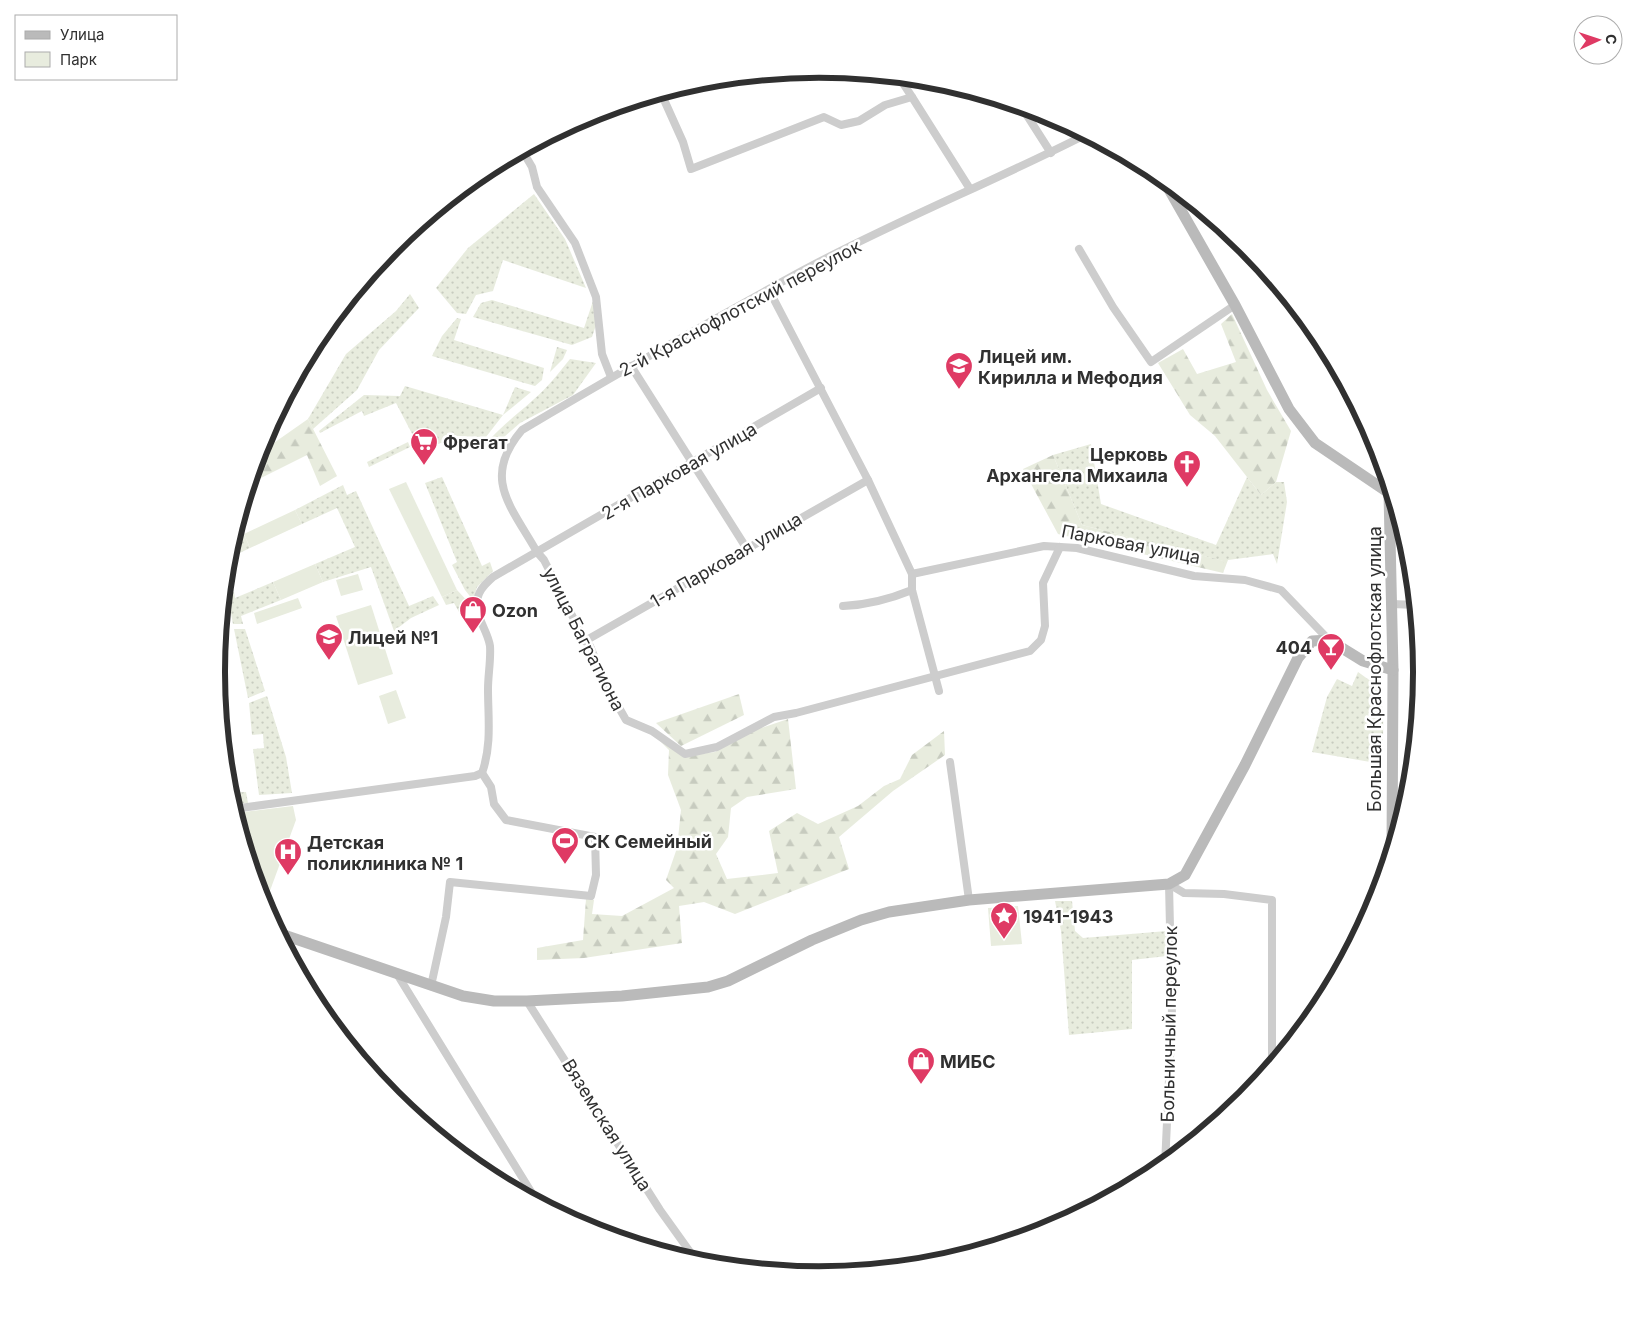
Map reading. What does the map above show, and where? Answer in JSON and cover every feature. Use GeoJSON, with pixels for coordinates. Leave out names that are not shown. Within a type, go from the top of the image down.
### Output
{"type":"FeatureCollection","features":[{"type":"Feature","properties":{"kind":"street"},"geometry":{"type":"LineString","coordinates":[[904,84],[970,189]]}},
{"type":"Feature","properties":{"kind":"street"},"geometry":{"type":"LineString","coordinates":[[664,98],[683,142],[692,169],[824,117],[841,125],[859,121],[885,105],[912,97]]}},
{"type":"Feature","properties":{"kind":"street"},"geometry":{"type":"LineString","coordinates":[[1027,115],[1051,153]]}},
{"type":"Feature","properties":{"kind":"street","name":"2-й Краснофлотский переулок"},"geometry":{"type":"LineString","coordinates":[[536,552],[502,488],[502,461],[510,444],[522,430],[611,377],[798,273],[1080,138]]}},
{"type":"Feature","properties":{"kind":"street"},"geometry":{"type":"LineString","coordinates":[[525,155],[532,167],[536,187],[575,243],[596,298],[602,354],[611,377]]}},
{"type":"Feature","properties":{"kind":"street"},"geometry":{"type":"LineString","coordinates":[[1171,193],[1235,306],[1289,409],[1315,443],[1383,486]]}},
{"type":"Feature","properties":{"kind":"street"},"geometry":{"type":"LineString","coordinates":[[1079,249],[1113,306],[1151,362],[1235,306]]}},
{"type":"Feature","properties":{"kind":"street"},"geometry":{"type":"LineString","coordinates":[[770,290],[868,480],[912,574],[912,590],[939,691]]}},
{"type":"Feature","properties":{"kind":"street"},"geometry":{"type":"LineString","coordinates":[[631,366],[747,549]]}},
{"type":"Feature","properties":{"kind":"street","name":"2-я Парковая улица"},"geometry":{"type":"LineString","coordinates":[[536,552],[694,463],[821,388]]}},
{"type":"Feature","properties":{"kind":"street","name":"1-я Парковая улица"},"geometry":{"type":"LineString","coordinates":[[585,641],[868,480]]}},
{"type":"Feature","properties":{"kind":"street","name":"Большая Краснофлотская улица"},"geometry":{"type":"LineString","coordinates":[[1390,509],[1393,670],[1392,829]]}},
{"type":"Feature","properties":{"kind":"street","name":"Парковая улица"},"geometry":{"type":"LineString","coordinates":[[912,574],[1044,546],[1060,546],[1086,550],[1194,576],[1245,580],[1281,590],[1329,640],[1363,661],[1393,670]]}},
{"type":"Feature","properties":{"kind":"street","name":"улица Багратиона"},"geometry":{"type":"LineString","coordinates":[[482,772],[489,740],[490,645],[487,631],[476,607],[478,595],[493,577],[536,552],[544,560],[585,641],[590,646],[605,683],[626,720],[658,734],[685,754],[717,747],[774,717],[796,713],[1030,651],[1041,640],[1045,626],[1043,583],[1060,546]]}},
{"type":"Feature","properties":{"kind":"street"},"geometry":{"type":"LineString","coordinates":[[843,606],[870,603],[912,590]]}},
{"type":"Feature","properties":{"kind":"street"},"geometry":{"type":"LineString","coordinates":[[1392,604],[1409,605]]}},
{"type":"Feature","properties":{"kind":"street"},"geometry":{"type":"LineString","coordinates":[[286,936],[462,996],[494,1001],[527,1001],[622,996],[708,987],[728,981],[812,940],[861,920],[889,912],[969,900],[1169,884],[1185,875],[1198,853],[1298,658],[1312,641],[1329,640]]}},
{"type":"Feature","properties":{"kind":"street"},"geometry":{"type":"LineString","coordinates":[[950,762],[969,900]]}},
{"type":"Feature","properties":{"kind":"street"},"geometry":{"type":"LineString","coordinates":[[241,808],[475,776],[482,772],[492,787],[494,804],[506,820],[595,837],[596,875],[592,896],[450,882],[446,917],[431,986]]}},
{"type":"Feature","properties":{"kind":"street"},"geometry":{"type":"LineString","coordinates":[[1169,884],[1184,893],[1224,894],[1272,900],[1272,1057]]}},
{"type":"Feature","properties":{"kind":"street","name":"Больничный переулок"},"geometry":{"type":"LineString","coordinates":[[1165,1155],[1172,1015],[1169,884]]}},
{"type":"Feature","properties":{"kind":"street"},"geometry":{"type":"LineString","coordinates":[[396,972],[531,1192]]}},
{"type":"Feature","properties":{"kind":"street","name":"Вяземская улица"},"geometry":{"type":"LineString","coordinates":[[527,1001],[689,1252]]}},
{"type":"Feature","properties":{"kind":"green space"},"geometry":{"type":"Polygon","coordinates":[[[534,194],[565,239],[586,288],[503,260],[493,291],[476,295],[466,314],[457,313],[436,288],[468,248],[534,194]]]}},
{"type":"Feature","properties":{"kind":"green space"},"geometry":{"type":"Polygon","coordinates":[[[410,294],[419,308],[379,350],[357,390],[313,429],[308,419],[346,354],[396,311],[410,294]]]}},
{"type":"Feature","properties":{"kind":"green space"},"geometry":{"type":"Polygon","coordinates":[[[594,298],[596,325],[592,337],[572,345],[473,317],[481,303],[492,300],[584,328],[594,298]]]}},
{"type":"Feature","properties":{"kind":"green space"},"geometry":{"type":"Polygon","coordinates":[[[1232,314],[1267,390],[1291,431],[1276,482],[1261,495],[1215,436],[1190,415],[1158,363],[1183,349],[1197,374],[1236,362],[1221,324],[1232,314]]]}},
{"type":"Feature","properties":{"kind":"green space"},"geometry":{"type":"Polygon","coordinates":[[[457,318],[461,319],[454,340],[544,368],[542,380],[535,386],[432,356],[442,336],[457,318]]]}},
{"type":"Feature","properties":{"kind":"green space"},"geometry":{"type":"Polygon","coordinates":[[[557,347],[567,350],[563,359],[550,372],[557,347]]]}},
{"type":"Feature","properties":{"kind":"green space"},"geometry":{"type":"Polygon","coordinates":[[[570,359],[596,363],[573,395],[520,423],[504,437],[492,437],[543,391],[570,359]]]}},
{"type":"Feature","properties":{"kind":"green space"},"geometry":{"type":"Polygon","coordinates":[[[405,386],[503,415],[486,437],[458,436],[421,451],[396,403],[364,416],[362,411],[320,433],[319,431],[364,395],[400,396],[405,386]]]}},
{"type":"Feature","properties":{"kind":"green space"},"geometry":{"type":"Polygon","coordinates":[[[515,387],[531,392],[503,415],[515,387]]]}},
{"type":"Feature","properties":{"kind":"green space"},"geometry":{"type":"Polygon","coordinates":[[[308,419],[337,476],[320,486],[307,455],[256,480],[269,446],[308,419]]]}},
{"type":"Feature","properties":{"kind":"green space"},"geometry":{"type":"Polygon","coordinates":[[[408,442],[410,447],[369,467],[367,462],[408,442]]]}},
{"type":"Feature","properties":{"kind":"green space"},"geometry":{"type":"Polygon","coordinates":[[[1091,444],[1101,504],[1216,545],[1247,477],[1261,495],[1276,482],[1284,482],[1287,502],[1277,564],[1273,554],[1228,560],[1223,573],[1223,561],[1082,525],[1053,455],[1091,444]]]}},
{"type":"Feature","properties":{"kind":"green space"},"geometry":{"type":"Polygon","coordinates":[[[1053,455],[1082,525],[1224,561],[1223,573],[1058,534],[1023,469],[1053,455]]]}},
{"type":"Feature","properties":{"kind":"green space"},"geometry":{"type":"Polygon","coordinates":[[[442,477],[482,566],[490,562],[493,571],[477,587],[473,600],[465,590],[452,565],[457,562],[425,483],[442,477]]]}},
{"type":"Feature","properties":{"kind":"green space"},"geometry":{"type":"Polygon","coordinates":[[[406,482],[457,590],[442,597],[389,489],[406,482]]]}},
{"type":"Feature","properties":{"kind":"green space"},"geometry":{"type":"Polygon","coordinates":[[[343,485],[347,495],[356,491],[409,606],[433,596],[439,605],[411,618],[394,631],[371,567],[323,582],[315,564],[355,547],[337,508],[302,524],[295,510],[343,485]]]}},
{"type":"Feature","properties":{"kind":"green space"},"geometry":{"type":"Polygon","coordinates":[[[295,510],[302,524],[250,548],[244,534],[295,510]]]}},
{"type":"Feature","properties":{"kind":"green space"},"geometry":{"type":"Polygon","coordinates":[[[244,534],[250,548],[236,555],[241,536],[244,534]]]}},
{"type":"Feature","properties":{"kind":"green space"},"geometry":{"type":"Polygon","coordinates":[[[315,564],[323,582],[281,600],[273,582],[315,564]]]}},
{"type":"Feature","properties":{"kind":"green space"},"geometry":{"type":"Polygon","coordinates":[[[358,574],[363,590],[341,596],[336,580],[358,574]]]}},
{"type":"Feature","properties":{"kind":"green space"},"geometry":{"type":"Polygon","coordinates":[[[273,582],[281,600],[241,616],[243,624],[233,624],[229,603],[230,595],[234,592],[235,598],[273,582]]]}},
{"type":"Feature","properties":{"kind":"green space"},"geometry":{"type":"Polygon","coordinates":[[[457,590],[472,606],[459,612],[454,603],[446,605],[442,597],[457,590]]]}},
{"type":"Feature","properties":{"kind":"green space"},"geometry":{"type":"Polygon","coordinates":[[[298,598],[302,608],[257,624],[254,613],[298,598]]]}},
{"type":"Feature","properties":{"kind":"green space"},"geometry":{"type":"Polygon","coordinates":[[[371,605],[393,674],[358,685],[336,616],[371,605]]]}},
{"type":"Feature","properties":{"kind":"green space"},"geometry":{"type":"Polygon","coordinates":[[[234,629],[245,629],[265,691],[248,698],[234,629]]]}},
{"type":"Feature","properties":{"kind":"green space"},"geometry":{"type":"Polygon","coordinates":[[[1358,672],[1374,684],[1381,700],[1383,711],[1382,764],[1312,752],[1327,697],[1337,679],[1352,686],[1358,672]]]}},
{"type":"Feature","properties":{"kind":"green space"},"geometry":{"type":"Polygon","coordinates":[[[396,690],[406,718],[388,724],[379,696],[396,690]]]}},
{"type":"Feature","properties":{"kind":"green space"},"geometry":{"type":"Polygon","coordinates":[[[739,694],[744,715],[681,746],[656,723],[739,694]]]}},
{"type":"Feature","properties":{"kind":"green space"},"geometry":{"type":"Polygon","coordinates":[[[267,696],[286,757],[292,793],[259,795],[253,749],[264,748],[263,734],[252,735],[249,703],[267,696]]]}},
{"type":"Feature","properties":{"kind":"green space"},"geometry":{"type":"Polygon","coordinates":[[[788,719],[796,789],[747,797],[731,808],[728,837],[716,854],[727,879],[778,873],[769,831],[797,813],[818,824],[858,806],[884,786],[900,779],[912,755],[944,731],[945,755],[893,791],[839,837],[849,869],[735,914],[704,902],[679,906],[682,943],[584,958],[537,960],[537,948],[583,940],[586,899],[594,900],[592,914],[622,916],[674,888],[666,880],[677,848],[681,810],[668,775],[669,750],[659,740],[684,756],[715,752],[749,732],[788,719]]]}},
{"type":"Feature","properties":{"kind":"green space"},"geometry":{"type":"Polygon","coordinates":[[[237,792],[246,792],[248,803],[240,804],[237,792]]]}},
{"type":"Feature","properties":{"kind":"green space"},"geometry":{"type":"Polygon","coordinates":[[[293,806],[296,820],[268,895],[256,863],[242,812],[293,806]]]}},
{"type":"Feature","properties":{"kind":"green space"},"geometry":{"type":"Polygon","coordinates":[[[1055,901],[1072,901],[1075,931],[1083,938],[1167,931],[1167,956],[1132,960],[1132,1029],[1069,1035],[1061,931],[1055,901]]]}},
{"type":"Feature","properties":{"kind":"green space"},"geometry":{"type":"Polygon","coordinates":[[[1018,906],[1022,944],[991,946],[988,908],[1018,906]]]}},
{"type":"Feature","properties":{"kind":"place","name":"Лицей им. Кирилла и Мефодия"},"geometry":{"type":"Point","coordinates":[959,390]}},
{"type":"Feature","properties":{"kind":"place","name":"Фрегат"},"geometry":{"type":"Point","coordinates":[424,466]}},
{"type":"Feature","properties":{"kind":"place","name":"Церковь Архангела Михаила"},"geometry":{"type":"Point","coordinates":[1187,488]}},
{"type":"Feature","properties":{"kind":"place","name":"Ozon"},"geometry":{"type":"Point","coordinates":[473,634]}},
{"type":"Feature","properties":{"kind":"place","name":"Лицей №1"},"geometry":{"type":"Point","coordinates":[329,661]}},
{"type":"Feature","properties":{"kind":"place","name":"404"},"geometry":{"type":"Point","coordinates":[1331,671]}},
{"type":"Feature","properties":{"kind":"place","name":"СК Семейный"},"geometry":{"type":"Point","coordinates":[565,865]}},
{"type":"Feature","properties":{"kind":"place","name":"Детская поликлиника № 1"},"geometry":{"type":"Point","coordinates":[288,876]}},
{"type":"Feature","properties":{"kind":"place","name":"1941-1943"},"geometry":{"type":"Point","coordinates":[1004,940]}},
{"type":"Feature","properties":{"kind":"place","name":"МИБС"},"geometry":{"type":"Point","coordinates":[921,1085]}}]}
